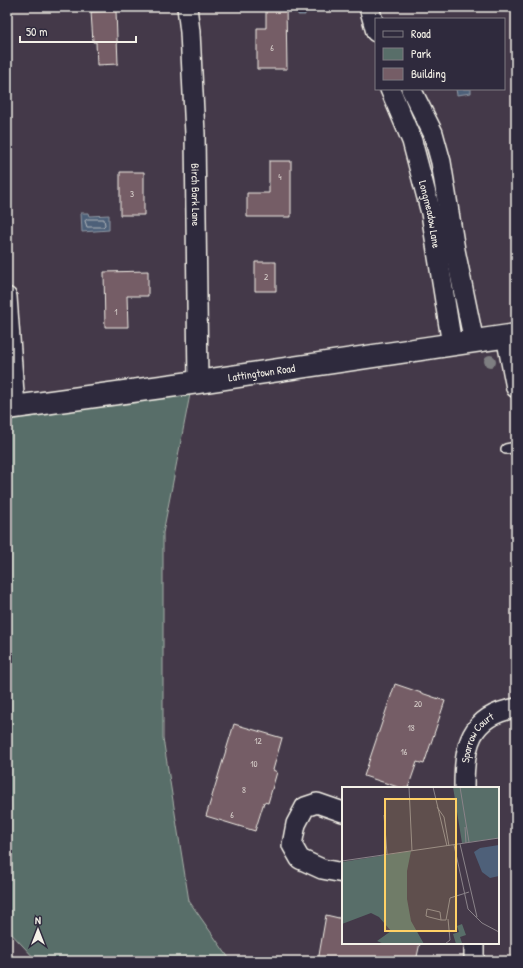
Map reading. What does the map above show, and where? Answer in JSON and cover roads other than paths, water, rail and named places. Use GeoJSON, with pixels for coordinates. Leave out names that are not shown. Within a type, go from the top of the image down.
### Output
{"type":"FeatureCollection","features":[{"type":"Feature","properties":{"kind":"street","name":"Birch Bark Lane"},"geometry":{"type":"LineString","coordinates":[[187,7],[190,32],[194,134],[198,382]]}},
{"type":"Feature","properties":{"kind":"street"},"geometry":{"type":"LineString","coordinates":[[369,7],[375,30]]}},
{"type":"Feature","properties":{"kind":"street","name":"Longmeadow Lane"},"geometry":{"type":"LineString","coordinates":[[390,90],[412,142],[431,213],[452,345]]}},
{"type":"Feature","properties":{"kind":"street","name":"Longmeadow Lane"},"geometry":{"type":"LineString","coordinates":[[411,90],[433,133],[441,162],[455,250],[474,342]]}},
{"type":"Feature","properties":{"kind":"street"},"geometry":{"type":"LineString","coordinates":[[7,297],[11,408]]}},
{"type":"Feature","properties":{"kind":"street","name":"Lattingtown Road"},"geometry":{"type":"LineString","coordinates":[[11,408],[511,336]]}},
{"type":"Feature","properties":{"kind":"street"},"geometry":{"type":"LineString","coordinates":[[511,336],[516,388]]}},
{"type":"Feature","properties":{"kind":"street","name":"Sparrow Court"},"geometry":{"type":"LineString","coordinates":[[464,787],[466,750],[475,730],[482,722],[498,712],[516,708]]}},
{"type":"Feature","properties":{"kind":"street"},"geometry":{"type":"LineString","coordinates":[[342,812],[318,803],[305,807],[296,824],[292,845],[300,859],[322,869],[342,873]]}},
{"type":"Feature","properties":{"kind":"street"},"geometry":{"type":"LineString","coordinates":[[474,944],[474,961]]}},
{"type":"Feature","properties":{"kind":"lane"},"geometry":{"type":"LineString","coordinates":[[506,449],[516,447]]}},
{"type":"Feature","properties":{"kind":"water"},"geometry":{"type":"Polygon","coordinates":[[[293,7],[309,7],[309,11],[305,12],[305,15],[298,15],[298,12],[294,13],[293,7]]]}},
{"type":"Feature","properties":{"kind":"water"},"geometry":{"type":"Polygon","coordinates":[[[456,90],[471,90],[471,93],[457,95],[456,90]]]}},
{"type":"Feature","properties":{"kind":"water"},"geometry":{"type":"Polygon","coordinates":[[[81,213],[88,213],[89,216],[109,215],[109,230],[82,232],[81,213]]]}}]}
